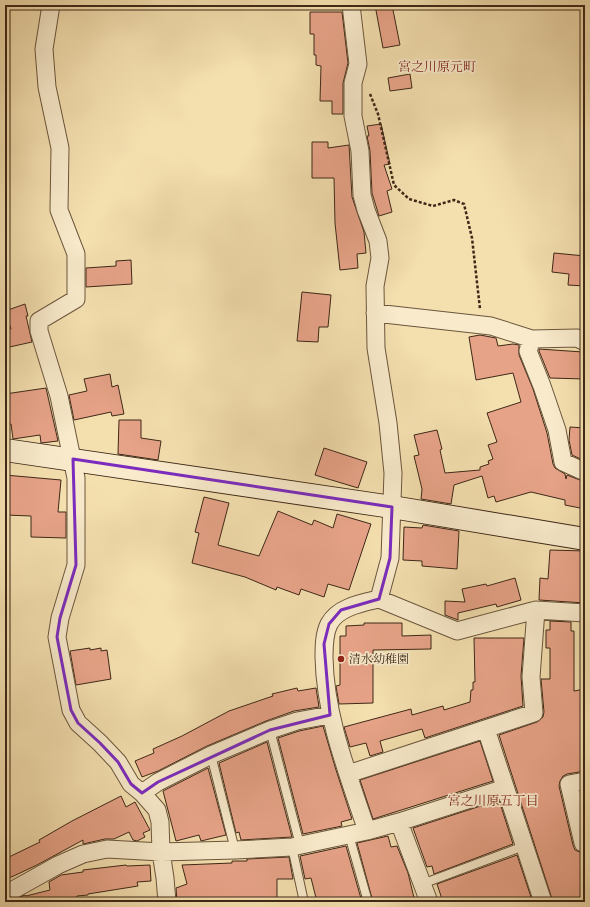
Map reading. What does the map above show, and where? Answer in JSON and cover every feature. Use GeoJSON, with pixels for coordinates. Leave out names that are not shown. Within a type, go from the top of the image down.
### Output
{"type":"FeatureCollection","features":[{"type":"Feature","properties":{"kind":"street"},"geometry":{"type":"LineString","coordinates":[[51,5],[44,49],[47,87],[60,148],[59,210],[76,254],[76,299],[39,321],[39,331],[59,396],[76,478],[76,565],[60,618],[57,638],[71,710],[78,723],[118,762],[131,784],[157,810],[160,822],[161,852],[167,902]]}},
{"type":"Feature","properties":{"kind":"street"},"geometry":{"type":"LineString","coordinates":[[351,5],[358,64],[353,83],[353,116],[360,151],[362,195],[378,241],[380,258],[375,286],[376,348],[388,423],[393,473],[390,558],[379,599]]}},
{"type":"Feature","properties":{"kind":"street"},"geometry":{"type":"LineString","coordinates":[[375,313],[491,326],[532,339],[577,338],[585,342]]}},
{"type":"Feature","properties":{"kind":"street"},"geometry":{"type":"LineString","coordinates":[[532,339],[528,351],[557,430],[563,462],[585,472]]}},
{"type":"Feature","properties":{"kind":"street"},"geometry":{"type":"LineString","coordinates":[[5,450],[392,507],[585,539]]}},
{"type":"Feature","properties":{"kind":"street"},"geometry":{"type":"LineString","coordinates":[[367,831],[330,715],[324,677],[324,644],[329,624],[341,610],[379,599],[457,631],[536,610],[585,613]]}},
{"type":"Feature","properties":{"kind":"street"},"geometry":{"type":"LineString","coordinates":[[348,774],[534,714],[531,678],[536,610]]}},
{"type":"Feature","properties":{"kind":"street"},"geometry":{"type":"LineString","coordinates":[[142,794],[158,782],[211,755],[270,730],[297,721],[330,715]]}},
{"type":"Feature","properties":{"kind":"street"},"geometry":{"type":"LineString","coordinates":[[486,729],[543,902]]}},
{"type":"Feature","properties":{"kind":"street"},"geometry":{"type":"LineString","coordinates":[[585,781],[569,784],[583,843],[585,843]]}},
{"type":"Feature","properties":{"kind":"street"},"geometry":{"type":"LineString","coordinates":[[14,889],[58,865],[83,854],[107,849],[161,852],[235,850],[296,846],[367,831],[505,788]]}},
{"type":"Feature","properties":{"kind":"street"},"geometry":{"type":"LineString","coordinates":[[399,822],[429,902]]}},
{"type":"Feature","properties":{"kind":"lane"},"geometry":{"type":"LineString","coordinates":[[270,730],[296,846],[304,902]]}},
{"type":"Feature","properties":{"kind":"lane"},"geometry":{"type":"LineString","coordinates":[[211,755],[235,850]]}},
{"type":"Feature","properties":{"kind":"lane"},"geometry":{"type":"LineString","coordinates":[[349,835],[368,902]]}},
{"type":"Feature","properties":{"kind":"lane"},"geometry":{"type":"LineString","coordinates":[[422,884],[524,846]]}},
{"type":"Feature","properties":{"kind":"path"},"geometry":{"type":"LineString","coordinates":[[370,92],[378,114],[394,185],[409,199],[433,206],[454,200],[464,204],[472,238],[482,325]]}},
{"type":"Feature","properties":{"kind":"highlighted area"},"geometry":{"type":"Polygon","coordinates":[[[73,459],[392,507],[390,558],[379,599],[341,610],[329,624],[324,644],[330,715],[270,730],[158,782],[142,793],[131,784],[118,762],[78,723],[71,710],[57,637],[60,618],[76,565],[73,459]]]}},
{"type":"Feature","properties":{"kind":"building"},"geometry":{"type":"Polygon","coordinates":[[[375,5],[392,5],[400,45],[383,48],[375,5]]]}},
{"type":"Feature","properties":{"kind":"building"},"geometry":{"type":"Polygon","coordinates":[[[310,12],[342,12],[348,63],[343,83],[343,114],[332,114],[332,101],[320,101],[321,66],[316,65],[316,55],[314,55],[314,34],[310,34],[310,12]]]}},
{"type":"Feature","properties":{"kind":"building"},"geometry":{"type":"Polygon","coordinates":[[[410,74],[412,88],[390,91],[388,78],[410,74]]]}},
{"type":"Feature","properties":{"kind":"building"},"geometry":{"type":"Polygon","coordinates":[[[381,124],[390,164],[384,165],[392,189],[387,191],[392,212],[379,216],[372,193],[370,151],[367,136],[369,136],[367,126],[381,124]]]}},
{"type":"Feature","properties":{"kind":"building"},"geometry":{"type":"Polygon","coordinates":[[[312,142],[328,142],[328,148],[349,145],[352,197],[364,232],[366,253],[357,254],[358,268],[340,270],[335,223],[334,178],[312,178],[312,142]]]}},
{"type":"Feature","properties":{"kind":"building"},"geometry":{"type":"Polygon","coordinates":[[[554,253],[585,256],[585,286],[568,285],[569,274],[552,272],[554,253]]]}},
{"type":"Feature","properties":{"kind":"building"},"geometry":{"type":"Polygon","coordinates":[[[131,260],[132,284],[86,287],[86,268],[116,266],[116,261],[131,260]]]}},
{"type":"Feature","properties":{"kind":"building"},"geometry":{"type":"Polygon","coordinates":[[[302,292],[331,295],[328,327],[319,327],[318,342],[297,341],[302,292]]]}},
{"type":"Feature","properties":{"kind":"building"},"geometry":{"type":"Polygon","coordinates":[[[25,304],[32,342],[5,348],[5,330],[11,329],[5,311],[25,304]]]}},
{"type":"Feature","properties":{"kind":"building"},"geometry":{"type":"Polygon","coordinates":[[[480,335],[496,338],[498,346],[513,344],[519,345],[519,355],[533,389],[547,433],[553,464],[555,468],[565,474],[566,479],[567,475],[585,482],[585,509],[565,505],[565,500],[531,492],[496,502],[494,496],[488,498],[482,476],[454,485],[451,504],[421,499],[422,489],[414,456],[419,455],[414,435],[437,430],[442,449],[440,450],[445,473],[480,470],[480,467],[489,464],[488,461],[493,459],[488,445],[497,442],[487,413],[521,402],[513,373],[476,380],[469,337],[480,335]]]}},
{"type":"Feature","properties":{"kind":"building"},"geometry":{"type":"Polygon","coordinates":[[[539,349],[583,352],[583,354],[585,354],[585,379],[550,378],[539,349]]]}},
{"type":"Feature","properties":{"kind":"building"},"geometry":{"type":"Polygon","coordinates":[[[110,374],[112,387],[118,385],[124,414],[112,416],[111,412],[74,420],[69,395],[87,391],[84,379],[110,374]]]}},
{"type":"Feature","properties":{"kind":"building"},"geometry":{"type":"Polygon","coordinates":[[[46,388],[58,441],[41,443],[40,435],[13,439],[11,424],[5,425],[5,394],[46,388]]]}},
{"type":"Feature","properties":{"kind":"building"},"geometry":{"type":"Polygon","coordinates":[[[119,420],[141,420],[141,438],[161,441],[158,460],[118,454],[119,420]]]}},
{"type":"Feature","properties":{"kind":"building"},"geometry":{"type":"Polygon","coordinates":[[[570,427],[585,428],[585,461],[572,455],[569,440],[570,427]]]}},
{"type":"Feature","properties":{"kind":"building"},"geometry":{"type":"Polygon","coordinates":[[[324,448],[367,462],[358,488],[315,475],[324,448]]]}},
{"type":"Feature","properties":{"kind":"building"},"geometry":{"type":"Polygon","coordinates":[[[5,475],[61,480],[58,512],[66,512],[66,538],[31,537],[31,516],[5,515],[5,475]]]}},
{"type":"Feature","properties":{"kind":"building"},"geometry":{"type":"Polygon","coordinates":[[[204,497],[229,503],[218,545],[259,556],[278,511],[312,525],[314,520],[333,528],[337,514],[371,524],[349,590],[328,584],[324,597],[301,589],[299,595],[277,587],[276,590],[245,577],[192,563],[199,533],[195,532],[204,497]]]}},
{"type":"Feature","properties":{"kind":"building"},"geometry":{"type":"Polygon","coordinates":[[[423,525],[459,531],[457,569],[422,566],[422,561],[403,560],[404,527],[422,528],[423,525]]]}},
{"type":"Feature","properties":{"kind":"building"},"geometry":{"type":"Polygon","coordinates":[[[550,550],[585,551],[583,581],[585,581],[585,603],[539,600],[540,578],[548,579],[550,550]]]}},
{"type":"Feature","properties":{"kind":"building"},"geometry":{"type":"Polygon","coordinates":[[[515,578],[521,600],[497,607],[496,604],[458,613],[458,620],[445,615],[445,601],[465,602],[462,589],[486,584],[487,586],[515,578]]]}},
{"type":"Feature","properties":{"kind":"building"},"geometry":{"type":"Polygon","coordinates":[[[550,621],[571,622],[571,631],[574,631],[574,691],[585,689],[585,771],[563,776],[559,786],[573,845],[575,850],[582,853],[585,861],[585,901],[553,902],[499,735],[537,722],[543,717],[544,712],[541,679],[550,679],[550,648],[546,648],[546,630],[550,630],[550,621]]]}},
{"type":"Feature","properties":{"kind":"building"},"geometry":{"type":"Polygon","coordinates":[[[364,623],[402,623],[402,636],[431,635],[431,649],[373,650],[373,703],[339,704],[336,686],[340,685],[340,636],[346,636],[346,626],[364,625],[364,623]]]}},
{"type":"Feature","properties":{"kind":"building"},"geometry":{"type":"Polygon","coordinates":[[[474,638],[524,638],[521,676],[523,706],[425,738],[422,729],[380,741],[383,752],[370,756],[366,743],[350,747],[344,727],[411,709],[412,715],[443,706],[444,710],[470,702],[473,682],[475,682],[474,638]]]}},
{"type":"Feature","properties":{"kind":"building"},"geometry":{"type":"Polygon","coordinates":[[[90,648],[90,650],[101,648],[101,651],[107,650],[111,679],[76,685],[70,651],[90,648]]]}},
{"type":"Feature","properties":{"kind":"building"},"geometry":{"type":"Polygon","coordinates":[[[297,688],[298,691],[316,688],[319,707],[294,711],[266,721],[207,746],[158,771],[142,777],[135,761],[154,753],[153,749],[182,736],[229,711],[273,696],[272,694],[297,688]]]}},
{"type":"Feature","properties":{"kind":"building"},"geometry":{"type":"Polygon","coordinates":[[[323,726],[352,819],[341,822],[342,826],[303,834],[278,738],[299,731],[323,726]]]}},
{"type":"Feature","properties":{"kind":"building"},"geometry":{"type":"Polygon","coordinates":[[[480,741],[493,781],[373,819],[360,780],[480,741]]]}},
{"type":"Feature","properties":{"kind":"building"},"geometry":{"type":"Polygon","coordinates":[[[267,742],[292,837],[241,840],[239,832],[236,833],[219,763],[267,742]]]}},
{"type":"Feature","properties":{"kind":"building"},"geometry":{"type":"Polygon","coordinates":[[[208,768],[226,835],[201,841],[199,835],[176,841],[163,791],[208,768]]]}},
{"type":"Feature","properties":{"kind":"building"},"geometry":{"type":"Polygon","coordinates":[[[121,796],[126,807],[135,802],[150,830],[143,833],[145,837],[137,841],[133,840],[129,832],[114,839],[105,839],[83,844],[83,840],[37,865],[5,880],[5,861],[10,859],[9,857],[40,842],[39,840],[72,821],[121,796]]]}},
{"type":"Feature","properties":{"kind":"building"},"geometry":{"type":"Polygon","coordinates":[[[499,800],[513,844],[434,874],[432,866],[427,867],[413,828],[499,800]]]}},
{"type":"Feature","properties":{"kind":"building"},"geometry":{"type":"Polygon","coordinates":[[[388,836],[391,847],[397,846],[408,873],[415,902],[373,902],[357,843],[388,836]]]}},
{"type":"Feature","properties":{"kind":"building"},"geometry":{"type":"Polygon","coordinates":[[[346,846],[362,902],[317,902],[311,878],[305,879],[300,856],[346,846]]]}},
{"type":"Feature","properties":{"kind":"building"},"geometry":{"type":"Polygon","coordinates":[[[517,855],[532,900],[527,902],[443,902],[437,884],[517,855]]]}},
{"type":"Feature","properties":{"kind":"building"},"geometry":{"type":"Polygon","coordinates":[[[289,857],[293,879],[277,879],[277,902],[177,902],[176,888],[187,884],[182,865],[232,863],[232,861],[247,861],[247,859],[289,857]]]}},
{"type":"Feature","properties":{"kind":"building"},"geometry":{"type":"Polygon","coordinates":[[[126,865],[150,865],[151,881],[137,882],[138,886],[77,896],[77,899],[54,902],[5,902],[5,888],[6,894],[10,898],[15,899],[25,895],[50,890],[49,882],[61,875],[83,872],[83,870],[126,865]]]}},
{"type":"Feature","properties":{"kind":"place","name":"清水幼稚園"},"geometry":{"type":"Point","coordinates":[341,659]}},
{"type":"Feature","properties":{"kind":"district","name":"宮之川原元町"},"geometry":{"type":"Point","coordinates":[437,66]}},
{"type":"Feature","properties":{"kind":"district","name":"宮之川原五丁目"},"geometry":{"type":"Point","coordinates":[493,800]}}]}
